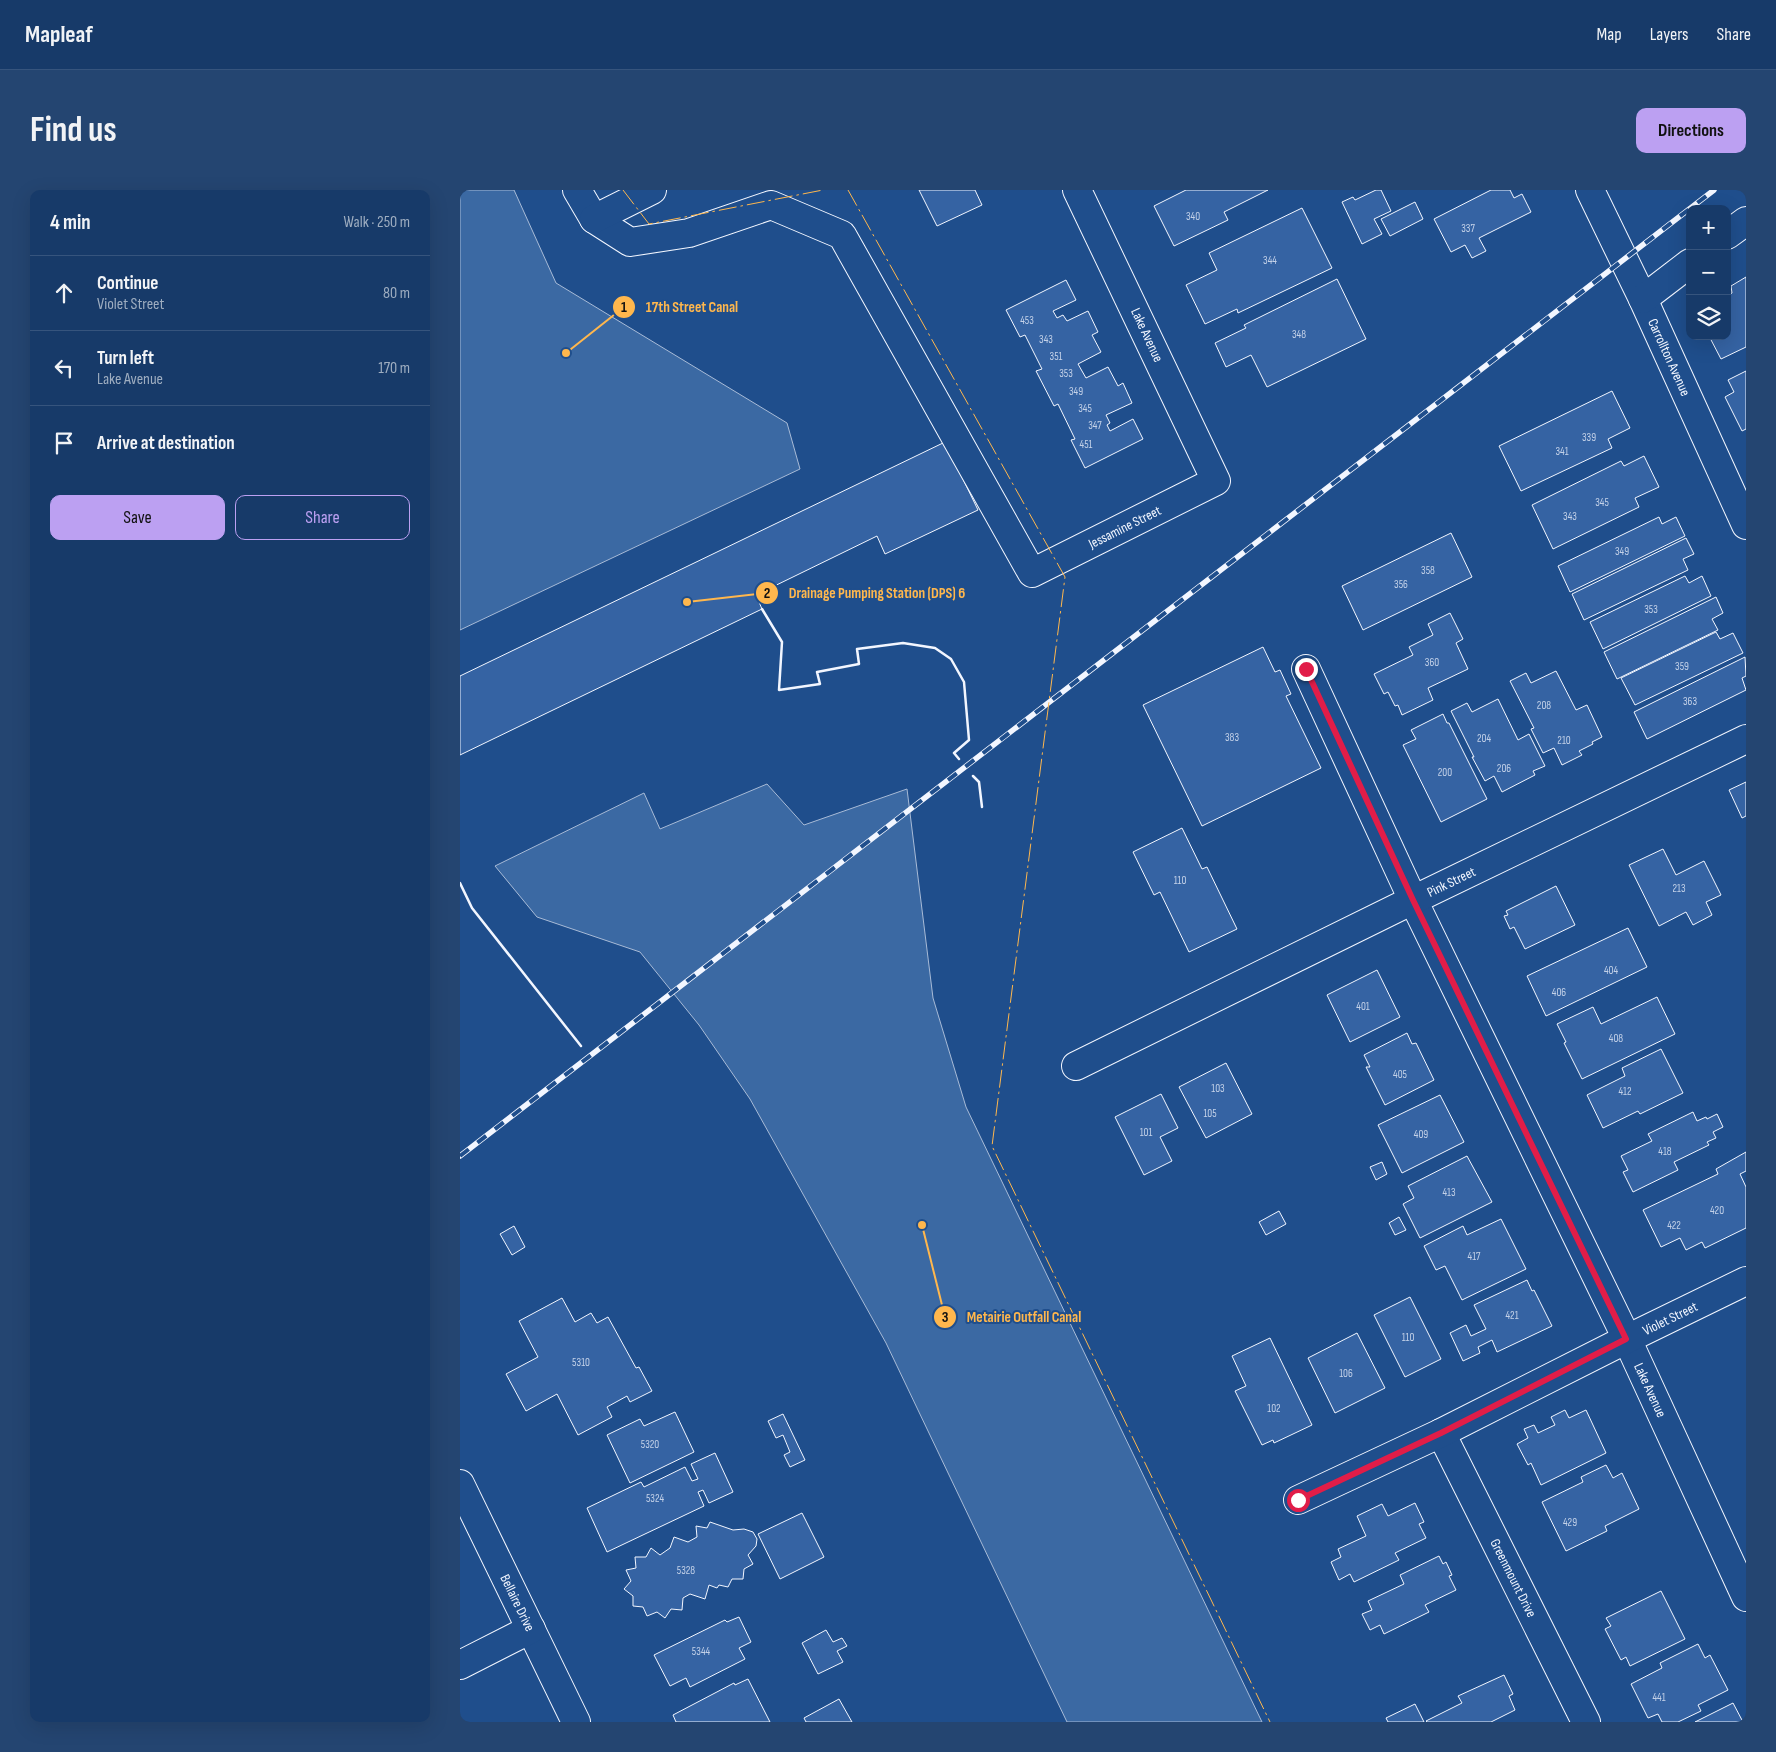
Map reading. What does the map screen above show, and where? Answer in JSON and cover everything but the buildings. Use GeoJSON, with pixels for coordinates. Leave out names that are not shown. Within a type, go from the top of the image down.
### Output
{"type":"FeatureCollection","features":[{"type":"Feature","properties":{"kind":"street"},"geometry":{"type":"LineString","coordinates":[[577,190],[594,219],[652,190]]}},
{"type":"Feature","properties":{"kind":"street","name":"Lake Avenue"},"geometry":{"type":"LineString","coordinates":[[1077,190],[1216,481]]}},
{"type":"Feature","properties":{"kind":"street","name":"Carrollton Avenue"},"geometry":{"type":"LineString","coordinates":[[1590,190],[1643,299],[1746,525]]}},
{"type":"Feature","properties":{"kind":"street","name":"Jessamine Street"},"geometry":{"type":"LineString","coordinates":[[594,219],[630,242],[689,233],[771,205],[842,235],[1032,573],[1216,481]]}},
{"type":"Feature","properties":{"kind":"street"},"geometry":{"type":"LineString","coordinates":[[1731,232],[1746,221]]}},
{"type":"Feature","properties":{"kind":"street"},"geometry":{"type":"LineString","coordinates":[[1643,299],[1686,266]]}},
{"type":"Feature","properties":{"kind":"street","name":"Lake Avenue"},"geometry":{"type":"LineString","coordinates":[[1306,669],[1413,900],[1626,1339],[1746,1597]]}},
{"type":"Feature","properties":{"kind":"street","name":"Pink Street"},"geometry":{"type":"LineString","coordinates":[[1076,1066],[1746,739]]}},
{"type":"Feature","properties":{"kind":"street","name":"Violet Street"},"geometry":{"type":"LineString","coordinates":[[1298,1500],[1441,1433],[1626,1339],[1746,1281]]}},
{"type":"Feature","properties":{"kind":"street","name":"Greenmount Drive"},"geometry":{"type":"LineString","coordinates":[[1441,1433],[1586,1722]]}},
{"type":"Feature","properties":{"kind":"street","name":"Bellaire Drive"},"geometry":{"type":"LineString","coordinates":[[460,1484],[576,1722]]}},
{"type":"Feature","properties":{"kind":"street"},"geometry":{"type":"LineString","coordinates":[[460,1665],[531,1629]]}},
{"type":"Feature","properties":{"kind":"water"},"geometry":{"type":"Polygon","coordinates":[[[460,190],[514,190],[556,283],[787,423],[800,469],[460,630],[460,190]]]}},
{"type":"Feature","properties":{"kind":"water"},"geometry":{"type":"Polygon","coordinates":[[[767,784],[804,825],[907,789],[933,998],[966,1107],[1262,1722],[1067,1722],[886,1343],[750,1099],[699,1025],[640,952],[537,917],[495,866],[644,793],[660,829],[767,784]]]}},
{"type":"Feature","properties":{"kind":"railway"},"geometry":{"type":"LineString","coordinates":[[460,1156],[1714,190]]}},
{"type":"Feature","properties":{"kind":"wall"},"geometry":{"type":"LineString","coordinates":[[762,609],[782,642],[779,690],[820,684],[817,672],[859,664],[857,649],[903,643],[935,648],[951,659],[964,682],[969,740],[954,753],[959,759]]}},
{"type":"Feature","properties":{"kind":"wall"},"geometry":{"type":"LineString","coordinates":[[973,776],[979,782],[982,807]]}},
{"type":"Feature","properties":{"kind":"wall"},"geometry":{"type":"LineString","coordinates":[[460,883],[472,908],[581,1046]]}},
{"type":"Feature","properties":{"kind":"power"},"geometry":{"type":"LineString","coordinates":[[623,190],[649,224],[823,190]]}},
{"type":"Feature","properties":{"kind":"power"},"geometry":{"type":"LineString","coordinates":[[848,190],[1065,577],[992,1146],[1270,1722]]}},
{"type":"Feature","properties":{"kind":"place","name":"17th Street Canal"},"geometry":{"type":"Point","coordinates":[566,353]}},
{"type":"Feature","properties":{"kind":"place","name":"Drainage Pumping Station (DPS) 6"},"geometry":{"type":"Point","coordinates":[687,602]}},
{"type":"Feature","properties":{"kind":"place","name":"Metairie Outfall Canal"},"geometry":{"type":"Point","coordinates":[922,1225]}},
{"type":"Feature","properties":{"kind":"route"},"geometry":{"type":"LineString","coordinates":[[1298,1500],[1441,1433],[1626,1339],[1413,900],[1306,669]]}}]}
